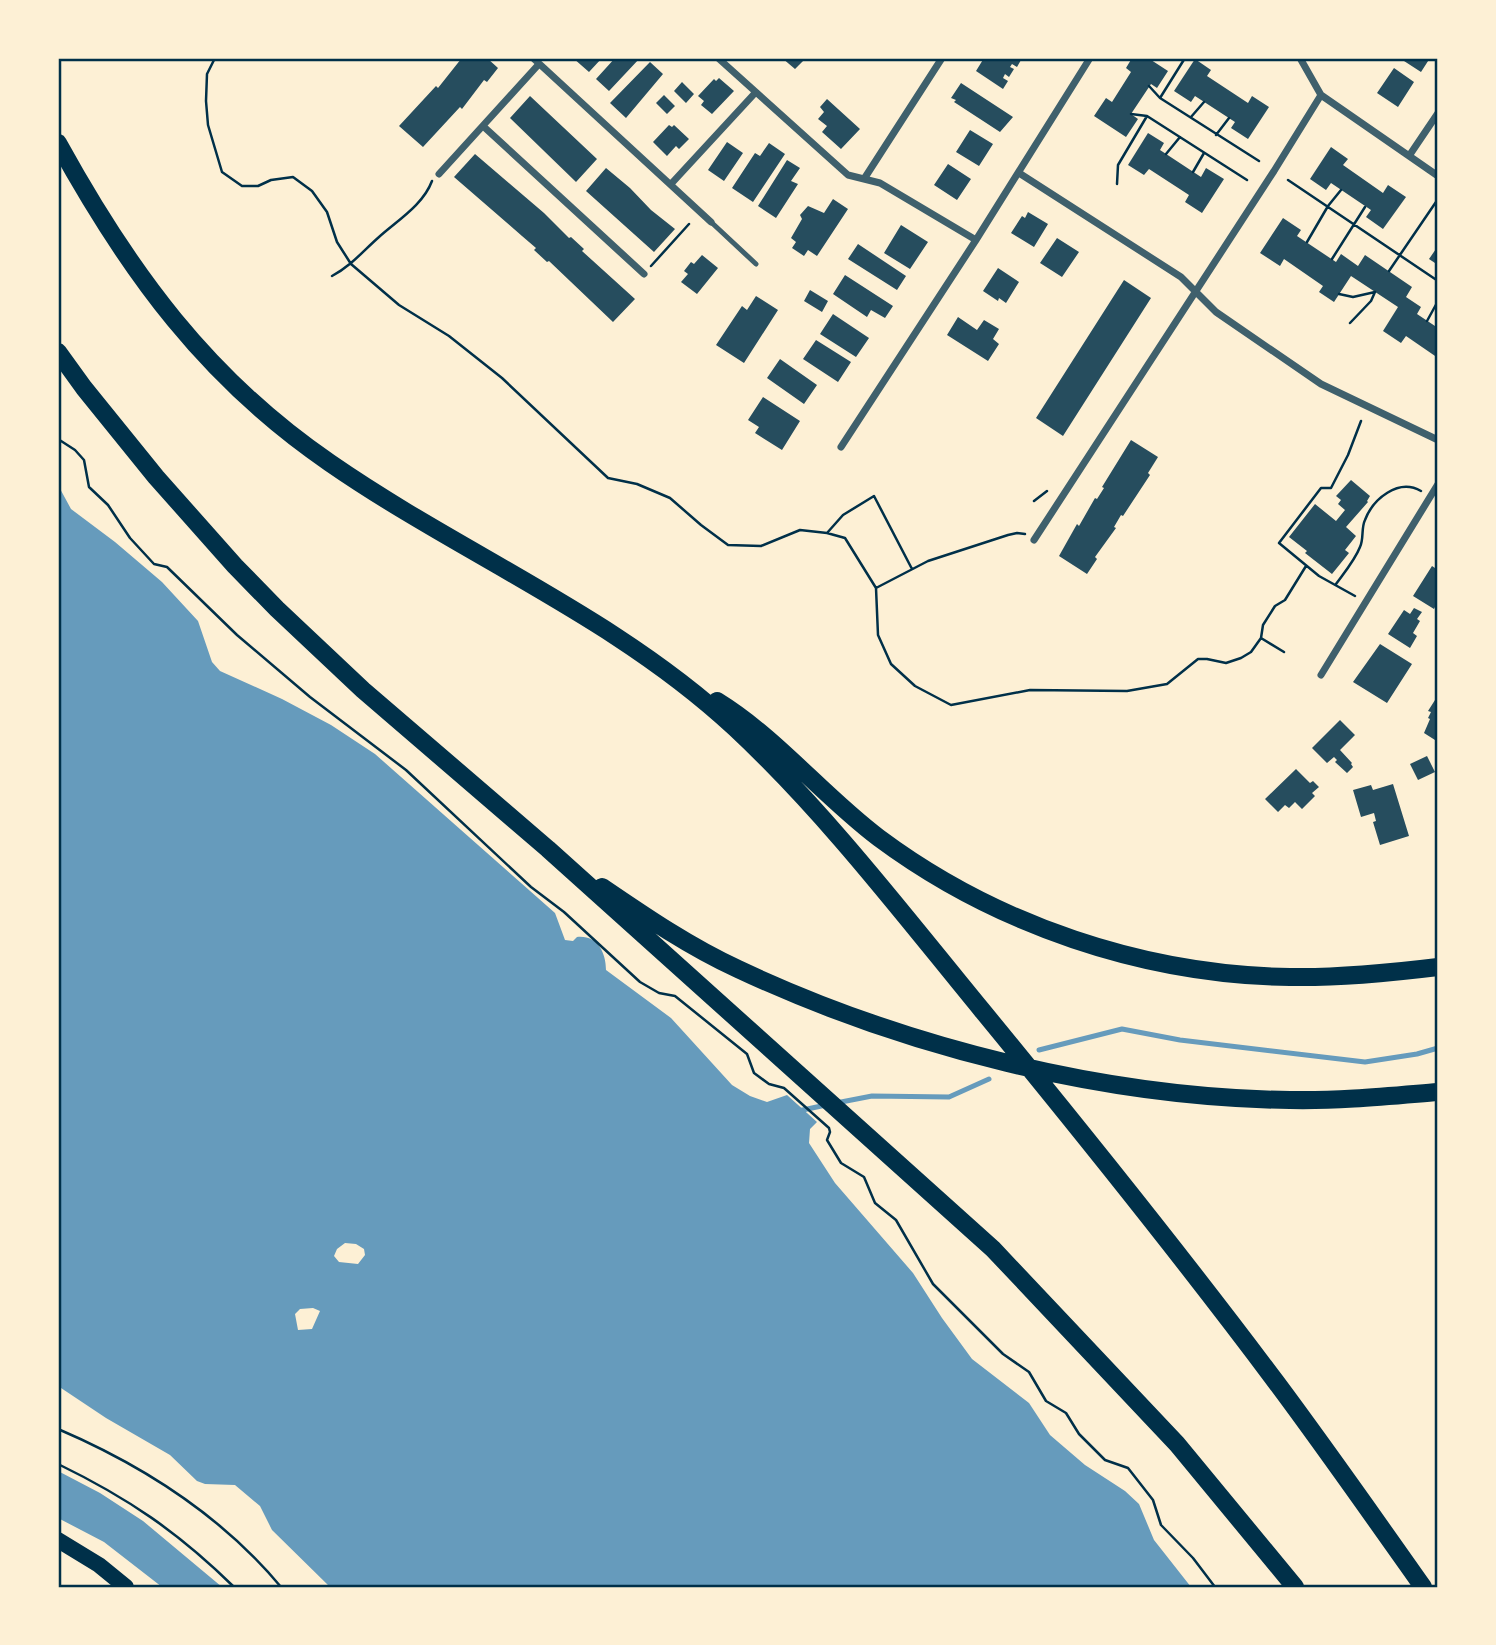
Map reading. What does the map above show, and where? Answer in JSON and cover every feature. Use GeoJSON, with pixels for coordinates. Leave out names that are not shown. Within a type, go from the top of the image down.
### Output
{"type":"FeatureCollection","features":[{"type":"Feature","properties":{"kind":"highway"},"geometry":{"type":"LineString","coordinates":[[58,144],[109,232],[157,299],[216,367],[256,405],[305,445],[349,475],[593,621],[741,716],[836,802],[902,854],[977,898],[1046,929],[1138,958],[1241,975],[1291,977],[1345,976],[1438,967]]}},
{"type":"Feature","properties":{"kind":"highway"},"geometry":{"type":"LineString","coordinates":[[58,352],[156,477],[243,575],[363,690],[548,849],[993,1249],[1177,1444],[1295,1587]]}},
{"type":"Feature","properties":{"kind":"highway"},"geometry":{"type":"LineString","coordinates":[[664,669],[731,724],[790,783],[922,937],[1099,1153],[1276,1382],[1423,1587]]}},
{"type":"Feature","properties":{"kind":"highway"},"geometry":{"type":"LineString","coordinates":[[548,849],[658,924],[737,969],[855,1016],[977,1054],[1081,1078],[1194,1094],[1290,1100],[1351,1099],[1438,1092]]}},
{"type":"Feature","properties":{"kind":"highway"},"geometry":{"type":"LineString","coordinates":[[58,1540],[99,1565],[126,1587]]}},
{"type":"Feature","properties":{"kind":"street"},"geometry":{"type":"LineString","coordinates":[[533,58],[711,222]]}},
{"type":"Feature","properties":{"kind":"street"},"geometry":{"type":"LineString","coordinates":[[718,58],[848,175],[880,183],[976,240]]}},
{"type":"Feature","properties":{"kind":"street"},"geometry":{"type":"LineString","coordinates":[[864,179],[942,58]]}},
{"type":"Feature","properties":{"kind":"street"},"geometry":{"type":"LineString","coordinates":[[841,447],[976,240],[1090,58]]}},
{"type":"Feature","properties":{"kind":"street"},"geometry":{"type":"LineString","coordinates":[[1300,58],[1321,95],[1438,176]]}},
{"type":"Feature","properties":{"kind":"street"},"geometry":{"type":"LineString","coordinates":[[439,174],[539,64]]}},
{"type":"Feature","properties":{"kind":"street"},"geometry":{"type":"LineString","coordinates":[[671,184],[755,93]]}},
{"type":"Feature","properties":{"kind":"street"},"geometry":{"type":"LineString","coordinates":[[1034,540],[1321,95]]}},
{"type":"Feature","properties":{"kind":"street"},"geometry":{"type":"LineString","coordinates":[[1409,156],[1438,113]]}},
{"type":"Feature","properties":{"kind":"street"},"geometry":{"type":"LineString","coordinates":[[482,126],[644,274]]}},
{"type":"Feature","properties":{"kind":"street"},"geometry":{"type":"LineString","coordinates":[[1018,173],[1181,277],[1216,312],[1321,384],[1438,440]]}},
{"type":"Feature","properties":{"kind":"street"},"geometry":{"type":"LineString","coordinates":[[1321,675],[1438,484]]}},
{"type":"Feature","properties":{"kind":"lane"},"geometry":{"type":"LineString","coordinates":[[711,222],[756,264]]}},
{"type":"Feature","properties":{"kind":"path"},"geometry":{"type":"LineString","coordinates":[[215,58],[207,74],[205,101],[208,125],[222,172],[242,186],[258,186],[271,180],[293,177],[312,191],[327,212],[337,242],[351,264],[398,305],[449,336],[502,378],[608,478],[638,484],[670,498],[701,526],[728,545],[761,546],[800,530],[845,538],[876,588],[878,635],[891,664],[915,686],[951,705],[1030,690],[1127,691],[1167,684],[1198,659],[1226,663],[1241,658],[1251,652],[1261,638],[1263,625],[1275,606],[1285,600],[1306,566]]}},
{"type":"Feature","properties":{"kind":"path"},"geometry":{"type":"LineString","coordinates":[[1160,98],[1185,58]]}},
{"type":"Feature","properties":{"kind":"path"},"geometry":{"type":"LineString","coordinates":[[1149,86],[1160,98],[1259,161]]}},
{"type":"Feature","properties":{"kind":"path"},"geometry":{"type":"LineString","coordinates":[[1191,117],[1204,102]]}},
{"type":"Feature","properties":{"kind":"path"},"geometry":{"type":"LineString","coordinates":[[1131,114],[1147,116],[1247,180]]}},
{"type":"Feature","properties":{"kind":"path"},"geometry":{"type":"LineString","coordinates":[[1117,184],[1118,165],[1147,116]]}},
{"type":"Feature","properties":{"kind":"path"},"geometry":{"type":"LineString","coordinates":[[1216,135],[1229,118]]}},
{"type":"Feature","properties":{"kind":"path"},"geometry":{"type":"LineString","coordinates":[[1166,154],[1180,137]]}},
{"type":"Feature","properties":{"kind":"path"},"geometry":{"type":"LineString","coordinates":[[1193,172],[1204,153]]}},
{"type":"Feature","properties":{"kind":"path"},"geometry":{"type":"LineString","coordinates":[[332,276],[351,264],[420,201],[439,174]]}},
{"type":"Feature","properties":{"kind":"path"},"geometry":{"type":"LineString","coordinates":[[1288,180],[1438,281]]}},
{"type":"Feature","properties":{"kind":"path"},"geometry":{"type":"LineString","coordinates":[[1307,242],[1328,206],[1341,190]]}},
{"type":"Feature","properties":{"kind":"path"},"geometry":{"type":"LineString","coordinates":[[1389,271],[1438,199]]}},
{"type":"Feature","properties":{"kind":"path"},"geometry":{"type":"LineString","coordinates":[[1332,259],[1365,207]]}},
{"type":"Feature","properties":{"kind":"path"},"geometry":{"type":"LineString","coordinates":[[644,274],[689,224]]}},
{"type":"Feature","properties":{"kind":"path"},"geometry":{"type":"LineString","coordinates":[[1339,294],[1353,297],[1375,292],[1371,301],[1350,323]]}},
{"type":"Feature","properties":{"kind":"path"},"geometry":{"type":"LineString","coordinates":[[1427,321],[1438,301]]}},
{"type":"Feature","properties":{"kind":"path"},"geometry":{"type":"LineString","coordinates":[[1355,596],[1306,566],[1279,543],[1321,488],[1331,488],[1361,421]]}},
{"type":"Feature","properties":{"kind":"path"},"geometry":{"type":"LineString","coordinates":[[58,439],[75,450],[84,460],[89,487],[108,505],[130,538],[154,564],[167,567],[237,635],[310,697],[406,770],[531,887],[564,912],[640,982],[659,993],[675,996],[747,1054],[754,1073],[769,1084],[784,1088],[829,1128],[827,1140],[833,1152],[841,1163],[864,1177],[875,1203],[896,1220],[933,1284],[1003,1354],[1028,1372],[1046,1401],[1066,1413],[1079,1434],[1105,1460],[1128,1468],[1153,1500],[1161,1525],[1193,1558],[1215,1587]]}},
{"type":"Feature","properties":{"kind":"path"},"geometry":{"type":"LineString","coordinates":[[1336,584],[1361,546],[1365,520],[1381,496],[1393,489],[1416,488],[1421,491]]}},
{"type":"Feature","properties":{"kind":"path"},"geometry":{"type":"LineString","coordinates":[[1034,501],[1047,491]]}},
{"type":"Feature","properties":{"kind":"path"},"geometry":{"type":"LineString","coordinates":[[827,533],[843,515],[874,496],[912,569]]}},
{"type":"Feature","properties":{"kind":"path"},"geometry":{"type":"LineString","coordinates":[[876,588],[928,561],[1017,533],[1025,534],[1034,540]]}},
{"type":"Feature","properties":{"kind":"path"},"geometry":{"type":"LineString","coordinates":[[1261,638],[1284,652]]}},
{"type":"Feature","properties":{"kind":"path"},"geometry":{"type":"LineString","coordinates":[[58,1429],[142,1470],[188,1501],[227,1531],[281,1587]]}},
{"type":"Feature","properties":{"kind":"path"},"geometry":{"type":"LineString","coordinates":[[58,1464],[105,1487],[149,1514],[185,1541],[234,1587]]}},
{"type":"Feature","properties":{"kind":"water"},"geometry":{"type":"Polygon","coordinates":[[[58,485],[71,509],[162,582],[198,621],[212,662],[220,671],[331,725],[375,754],[555,913],[565,940],[573,941],[577,937],[584,937],[595,942],[602,951],[606,970],[671,1018],[732,1085],[767,1102],[787,1095],[817,1122],[810,1129],[809,1143],[835,1183],[913,1273],[972,1359],[1029,1403],[1050,1435],[1085,1465],[1125,1491],[1139,1504],[1154,1540],[1191,1587],[330,1587],[272,1530],[260,1506],[235,1485],[205,1484],[197,1481],[170,1455],[58,1386],[58,485]],[[345,1243],[337,1249],[334,1256],[339,1262],[358,1264],[365,1255],[364,1249],[356,1244],[345,1243]],[[313,1308],[300,1309],[295,1314],[298,1330],[312,1329],[320,1311],[313,1308]]]}},
{"type":"Feature","properties":{"kind":"water"},"geometry":{"type":"Polygon","coordinates":[[[58,1471],[100,1493],[143,1521],[222,1587],[162,1587],[104,1542],[58,1518],[58,1471]]]}},
{"type":"Feature","properties":{"kind":"building"},"geometry":{"type":"Polygon","coordinates":[[[465,58],[487,58],[498,68],[487,82],[484,80],[462,109],[460,107],[423,147],[399,126],[436,86],[438,88],[461,59],[463,61],[465,58]]]}},
{"type":"Feature","properties":{"kind":"building"},"geometry":{"type":"Polygon","coordinates":[[[573,58],[602,58],[589,72],[573,58]]]}},
{"type":"Feature","properties":{"kind":"building"},"geometry":{"type":"Polygon","coordinates":[[[615,58],[640,58],[609,91],[596,79],[615,58]]]}},
{"type":"Feature","properties":{"kind":"building"},"geometry":{"type":"Polygon","coordinates":[[[782,58],[806,58],[795,69],[782,58]]]}},
{"type":"Feature","properties":{"kind":"building"},"geometry":{"type":"Polygon","coordinates":[[[984,58],[1021,60],[1017,67],[1012,64],[1010,67],[1014,69],[1009,77],[1005,74],[1003,78],[1008,81],[1003,89],[976,71],[984,58]]]}},
{"type":"Feature","properties":{"kind":"building"},"geometry":{"type":"Polygon","coordinates":[[[1132,58],[1148,58],[1168,71],[1157,88],[1151,84],[1131,114],[1138,119],[1126,137],[1094,116],[1106,98],[1112,102],[1131,72],[1126,68],[1132,58]]]}},
{"type":"Feature","properties":{"kind":"building"},"geometry":{"type":"Polygon","coordinates":[[[1407,58],[1430,58],[1421,72],[1404,61],[1407,58]]]}},
{"type":"Feature","properties":{"kind":"building"},"geometry":{"type":"Polygon","coordinates":[[[1195,59],[1211,70],[1207,76],[1248,103],[1252,96],[1269,107],[1248,139],[1231,128],[1235,122],[1195,96],[1191,102],[1174,91],[1195,59]]]}},
{"type":"Feature","properties":{"kind":"building"},"geometry":{"type":"Polygon","coordinates":[[[650,62],[663,74],[626,118],[610,103],[650,62]]]}},
{"type":"Feature","properties":{"kind":"building"},"geometry":{"type":"Polygon","coordinates":[[[1394,68],[1414,82],[1398,107],[1377,93],[1394,68]]]}},
{"type":"Feature","properties":{"kind":"building"},"geometry":{"type":"Polygon","coordinates":[[[719,78],[734,91],[712,114],[701,105],[704,101],[698,96],[714,79],[716,81],[719,78]]]}},
{"type":"Feature","properties":{"kind":"building"},"geometry":{"type":"Polygon","coordinates":[[[682,82],[694,94],[686,103],[674,91],[682,82]]]}},
{"type":"Feature","properties":{"kind":"building"},"geometry":{"type":"Polygon","coordinates":[[[961,83],[1013,117],[1000,132],[954,102],[956,100],[951,98],[961,83]]]}},
{"type":"Feature","properties":{"kind":"building"},"geometry":{"type":"Polygon","coordinates":[[[664,95],[675,106],[667,114],[656,103],[664,95]]]}},
{"type":"Feature","properties":{"kind":"building"},"geometry":{"type":"Polygon","coordinates":[[[530,96],[597,159],[576,182],[510,118],[530,96]]]}},
{"type":"Feature","properties":{"kind":"building"},"geometry":{"type":"Polygon","coordinates":[[[827,99],[860,129],[841,149],[822,132],[827,126],[818,119],[824,112],[820,107],[827,99]]]}},
{"type":"Feature","properties":{"kind":"building"},"geometry":{"type":"Polygon","coordinates":[[[669,125],[674,125],[689,139],[679,149],[676,146],[667,156],[653,142],[669,125]]]}},
{"type":"Feature","properties":{"kind":"building"},"geometry":{"type":"Polygon","coordinates":[[[970,130],[993,144],[979,166],[956,152],[970,130]]]}},
{"type":"Feature","properties":{"kind":"building"},"geometry":{"type":"Polygon","coordinates":[[[1148,133],[1164,143],[1160,150],[1201,177],[1206,168],[1224,179],[1202,213],[1185,202],[1189,195],[1149,169],[1144,175],[1128,165],[1148,133]]]}},
{"type":"Feature","properties":{"kind":"building"},"geometry":{"type":"Polygon","coordinates":[[[727,142],[743,153],[724,181],[708,170],[727,142]]]}},
{"type":"Feature","properties":{"kind":"building"},"geometry":{"type":"Polygon","coordinates":[[[769,143],[785,154],[753,202],[732,188],[755,153],[760,156],[769,143]]]}},
{"type":"Feature","properties":{"kind":"building"},"geometry":{"type":"Polygon","coordinates":[[[1331,147],[1348,159],[1343,165],[1383,193],[1388,185],[1406,197],[1383,229],[1366,217],[1371,210],[1331,183],[1326,190],[1310,179],[1331,147]]]}},
{"type":"Feature","properties":{"kind":"building"},"geometry":{"type":"Polygon","coordinates":[[[475,154],[571,237],[584,249],[582,251],[635,299],[613,322],[534,250],[536,248],[454,177],[475,154]]]}},
{"type":"Feature","properties":{"kind":"building"},"geometry":{"type":"Polygon","coordinates":[[[787,160],[800,168],[791,181],[798,184],[776,218],[758,206],[787,160]]]}},
{"type":"Feature","properties":{"kind":"building"},"geometry":{"type":"Polygon","coordinates":[[[948,164],[971,179],[957,200],[934,185],[948,164]]]}},
{"type":"Feature","properties":{"kind":"building"},"geometry":{"type":"Polygon","coordinates":[[[606,168],[675,229],[654,252],[586,191],[606,168]]]}},
{"type":"Feature","properties":{"kind":"building"},"geometry":{"type":"Polygon","coordinates":[[[833,199],[848,209],[817,256],[808,250],[804,256],[792,248],[796,242],[791,238],[802,219],[800,215],[808,206],[824,213],[833,199]]]}},
{"type":"Feature","properties":{"kind":"building"},"geometry":{"type":"Polygon","coordinates":[[[1028,212],[1048,224],[1034,247],[1011,233],[1022,216],[1025,218],[1028,212]]]}},
{"type":"Feature","properties":{"kind":"building"},"geometry":{"type":"Polygon","coordinates":[[[1283,218],[1301,230],[1297,236],[1336,262],[1341,254],[1358,266],[1365,255],[1412,287],[1406,297],[1421,307],[1417,314],[1438,328],[1438,358],[1406,336],[1401,343],[1383,331],[1398,307],[1351,276],[1334,302],[1319,292],[1323,286],[1284,259],[1280,266],[1260,253],[1283,218]]]}},
{"type":"Feature","properties":{"kind":"building"},"geometry":{"type":"Polygon","coordinates":[[[901,225],[928,242],[910,269],[884,253],[901,225]]]}},
{"type":"Feature","properties":{"kind":"building"},"geometry":{"type":"Polygon","coordinates":[[[1057,238],[1079,252],[1062,277],[1040,263],[1057,238]]]}},
{"type":"Feature","properties":{"kind":"building"},"geometry":{"type":"Polygon","coordinates":[[[858,244],[906,276],[897,290],[848,259],[858,244]]]}},
{"type":"Feature","properties":{"kind":"building"},"geometry":{"type":"Polygon","coordinates":[[[1438,246],[1438,265],[1429,259],[1438,246]]]}},
{"type":"Feature","properties":{"kind":"building"},"geometry":{"type":"Polygon","coordinates":[[[702,255],[718,268],[697,294],[681,282],[688,274],[684,271],[691,262],[694,264],[702,255]]]}},
{"type":"Feature","properties":{"kind":"building"},"geometry":{"type":"Polygon","coordinates":[[[998,268],[1019,282],[1006,303],[983,291],[998,268]]]}},
{"type":"Feature","properties":{"kind":"building"},"geometry":{"type":"Polygon","coordinates":[[[845,275],[893,306],[885,318],[871,310],[867,317],[833,294],[845,275]]]}},
{"type":"Feature","properties":{"kind":"building"},"geometry":{"type":"Polygon","coordinates":[[[1124,280],[1151,298],[1063,436],[1036,418],[1124,280]]]}},
{"type":"Feature","properties":{"kind":"building"},"geometry":{"type":"Polygon","coordinates":[[[810,290],[828,301],[822,312],[804,301],[810,290]]]}},
{"type":"Feature","properties":{"kind":"building"},"geometry":{"type":"Polygon","coordinates":[[[756,296],[778,310],[744,363],[716,345],[742,306],[747,310],[756,296]]]}},
{"type":"Feature","properties":{"kind":"building"},"geometry":{"type":"Polygon","coordinates":[[[833,314],[869,338],[856,357],[820,334],[833,314]]]}},
{"type":"Feature","properties":{"kind":"building"},"geometry":{"type":"Polygon","coordinates":[[[958,317],[977,330],[984,320],[999,329],[993,339],[999,344],[988,361],[947,335],[958,317]]]}},
{"type":"Feature","properties":{"kind":"building"},"geometry":{"type":"Polygon","coordinates":[[[816,340],[851,362],[838,382],[803,359],[816,340]]]}},
{"type":"Feature","properties":{"kind":"building"},"geometry":{"type":"Polygon","coordinates":[[[780,359],[817,385],[804,404],[767,378],[780,359]]]}},
{"type":"Feature","properties":{"kind":"building"},"geometry":{"type":"Polygon","coordinates":[[[763,397],[800,421],[782,450],[755,433],[759,427],[748,420],[763,397]]]}},
{"type":"Feature","properties":{"kind":"building"},"geometry":{"type":"Polygon","coordinates":[[[1131,440],[1158,457],[1148,473],[1150,475],[1123,516],[1121,515],[1114,527],[1116,528],[1095,557],[1097,559],[1087,574],[1059,556],[1077,524],[1079,526],[1104,488],[1102,487],[1131,440]]]}},
{"type":"Feature","properties":{"kind":"building"},"geometry":{"type":"Polygon","coordinates":[[[1351,480],[1370,496],[1346,527],[1356,536],[1345,550],[1349,553],[1332,574],[1289,537],[1315,504],[1336,521],[1345,510],[1338,504],[1341,500],[1336,496],[1351,480]]]}},
{"type":"Feature","properties":{"kind":"building"},"geometry":{"type":"Polygon","coordinates":[[[1432,566],[1438,570],[1438,601],[1434,609],[1413,596],[1432,566]]]}},
{"type":"Feature","properties":{"kind":"building"},"geometry":{"type":"Polygon","coordinates":[[[1414,608],[1422,612],[1413,633],[1417,636],[1410,648],[1388,634],[1404,610],[1410,614],[1414,608]]]}},
{"type":"Feature","properties":{"kind":"building"},"geometry":{"type":"Polygon","coordinates":[[[1380,644],[1412,664],[1387,703],[1353,682],[1380,644]]]}},
{"type":"Feature","properties":{"kind":"building"},"geometry":{"type":"Polygon","coordinates":[[[1435,700],[1438,702],[1438,735],[1435,740],[1424,733],[1430,719],[1428,718],[1431,712],[1428,711],[1435,700]]]}},
{"type":"Feature","properties":{"kind":"building"},"geometry":{"type":"Polygon","coordinates":[[[1340,720],[1355,735],[1340,750],[1352,763],[1353,767],[1347,773],[1335,762],[1337,760],[1334,757],[1327,763],[1312,748],[1340,720]]]}},
{"type":"Feature","properties":{"kind":"building"},"geometry":{"type":"Polygon","coordinates":[[[1427,756],[1435,772],[1418,780],[1410,764],[1427,756]]]}},
{"type":"Feature","properties":{"kind":"building"},"geometry":{"type":"Polygon","coordinates":[[[1296,769],[1310,783],[1313,781],[1319,787],[1312,793],[1315,796],[1302,809],[1295,802],[1289,808],[1285,805],[1278,812],[1265,799],[1296,769]]]}},
{"type":"Feature","properties":{"kind":"building"},"geometry":{"type":"Polygon","coordinates":[[[1393,784],[1409,836],[1380,845],[1373,822],[1376,821],[1374,813],[1361,817],[1353,790],[1371,785],[1373,790],[1393,784]]]}},
{"type":"Feature","properties":{"kind":"waterway"},"geometry":{"type":"LineString","coordinates":[[1039,1050],[1122,1029],[1180,1040],[1365,1062],[1438,1048]]}},
{"type":"Feature","properties":{"kind":"waterway"},"geometry":{"type":"LineString","coordinates":[[836,1103],[872,1096],[949,1097],[989,1079]]}},
{"type":"Feature","properties":{"kind":"waterway"},"geometry":{"type":"LineString","coordinates":[[798,1111],[826,1105]]}}]}
